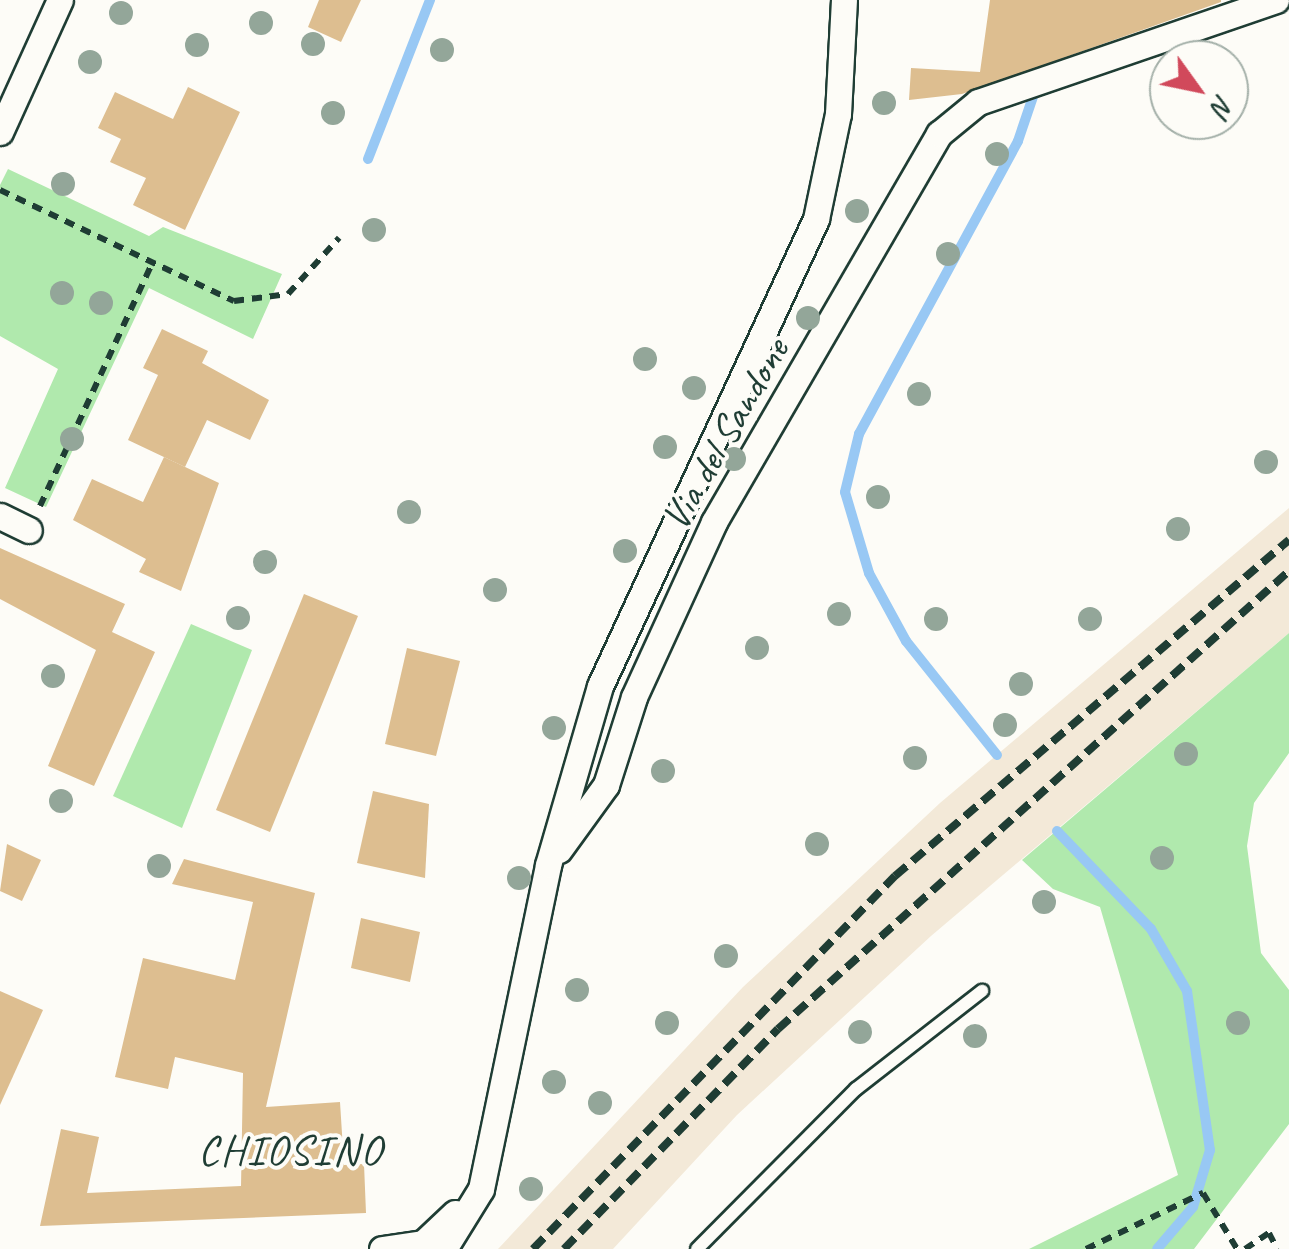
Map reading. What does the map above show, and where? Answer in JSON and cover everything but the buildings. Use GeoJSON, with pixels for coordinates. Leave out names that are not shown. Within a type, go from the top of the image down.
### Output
{"type":"FeatureCollection","features":[{"type":"Feature","properties":{"kind":"street"},"geometry":{"type":"LineString","coordinates":[[0,132],[60,0]]}},
{"type":"Feature","properties":{"kind":"street","name":"Via del Sandone"},"geometry":{"type":"LineString","coordinates":[[444,1249],[481,1188],[548,864],[600,686],[816,220],[838,114],[844,0]]}},
{"type":"Feature","properties":{"kind":"street","name":"Via del Sandone"},"geometry":{"type":"LineString","coordinates":[[548,864],[606,785],[634,697],[714,522],[921,160],[956,116],[1052,73],[1276,0]]}},
{"type":"Feature","properties":{"kind":"street"},"geometry":{"type":"LineString","coordinates":[[0,516],[30,530]]}},
{"type":"Feature","properties":{"kind":"street"},"geometry":{"type":"LineString","coordinates":[[382,1249],[423,1243],[481,1188]]}},
{"type":"Feature","properties":{"kind":"lane"},"geometry":{"type":"LineString","coordinates":[[697,1249],[856,1089],[982,991]]}},
{"type":"Feature","properties":{"kind":"path"},"geometry":{"type":"LineString","coordinates":[[0,190],[234,301],[288,294],[339,238]]}},
{"type":"Feature","properties":{"kind":"path"},"geometry":{"type":"LineString","coordinates":[[30,530],[153,262]]}},
{"type":"Feature","properties":{"kind":"path"},"geometry":{"type":"LineString","coordinates":[[1086,1249],[1202,1193],[1237,1249]]}},
{"type":"Feature","properties":{"kind":"path"},"geometry":{"type":"LineString","coordinates":[[1245,1249],[1269,1233],[1277,1249]]}},
{"type":"Feature","properties":{"kind":"shaded area"},"geometry":{"type":"Polygon","coordinates":[[[1289,508],[1289,633],[931,936],[737,1115],[613,1249],[498,1249],[743,987],[940,803],[1289,508]]]}},
{"type":"Feature","properties":{"kind":"green space"},"geometry":{"type":"Polygon","coordinates":[[[8,169],[149,236],[163,227],[282,274],[253,339],[149,288],[46,507],[5,488],[58,369],[0,336],[0,185],[8,169]]]}},
{"type":"Feature","properties":{"kind":"green space"},"geometry":{"type":"Polygon","coordinates":[[[191,624],[252,650],[182,828],[113,796],[191,624]]]}},
{"type":"Feature","properties":{"kind":"green space"},"geometry":{"type":"Polygon","coordinates":[[[1289,633],[1289,753],[1254,803],[1247,846],[1261,953],[1289,990],[1289,1124],[1194,1249],[1029,1249],[1178,1175],[1100,907],[1053,889],[1022,860],[1289,633]]]}},
{"type":"Feature","properties":{"kind":"waterway"},"geometry":{"type":"LineString","coordinates":[[368,159],[430,0]]}},
{"type":"Feature","properties":{"kind":"waterway"},"geometry":{"type":"LineString","coordinates":[[997,755],[906,641],[869,573],[845,492],[859,434],[1018,141],[1037,85]]}},
{"type":"Feature","properties":{"kind":"waterway"},"geometry":{"type":"LineString","coordinates":[[1057,831],[1151,929],[1187,991],[1210,1150],[1193,1207],[1157,1249]]}},
{"type":"Feature","properties":{"kind":"railway"},"geometry":{"type":"LineString","coordinates":[[533,1249],[895,876],[1289,540]]}},
{"type":"Feature","properties":{"kind":"railway"},"geometry":{"type":"LineString","coordinates":[[564,1249],[778,1029],[1289,571]]}},
{"type":"Feature","properties":{"kind":"district","name":"CHIOSINO"},"geometry":{"type":"Point","coordinates":[291,1151]}}]}
